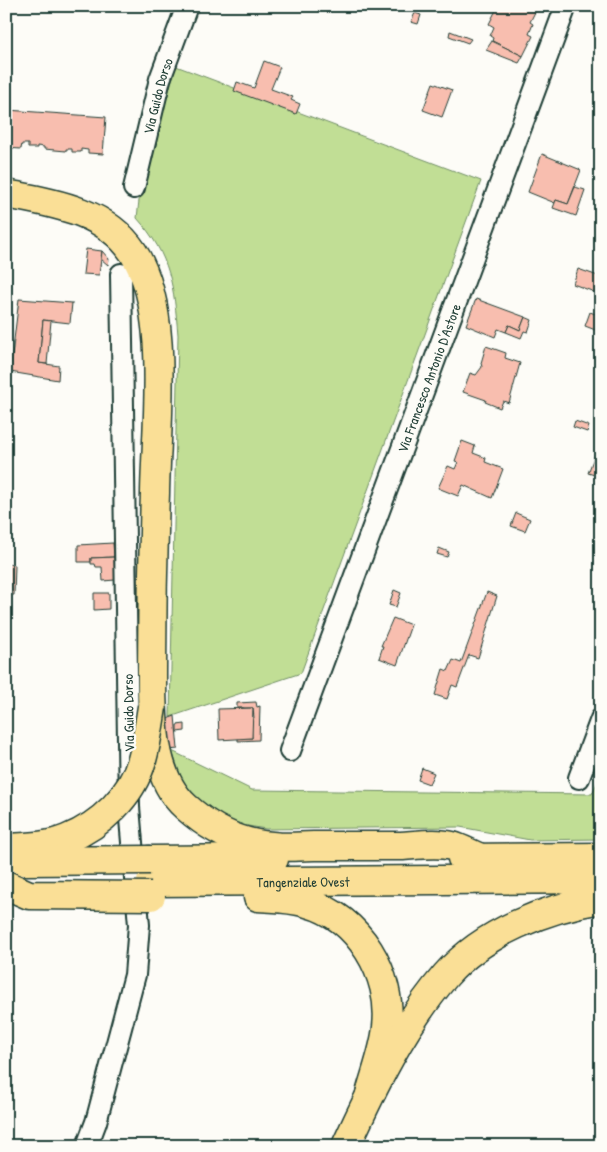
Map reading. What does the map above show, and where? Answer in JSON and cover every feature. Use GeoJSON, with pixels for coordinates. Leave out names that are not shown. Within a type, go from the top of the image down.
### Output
{"type":"FeatureCollection","features":[{"type":"Feature","properties":{"kind":"highway"},"geometry":{"type":"LineString","coordinates":[[6,194],[54,203],[85,213],[109,227],[132,250],[147,277],[153,298],[158,364],[152,580],[152,707],[159,758],[169,786],[184,806],[226,835],[250,843],[279,846],[450,845],[481,858]]}},
{"type":"Feature","properties":{"kind":"highway"},"geometry":{"type":"LineString","coordinates":[[6,848],[40,846],[66,840],[91,826],[111,810],[127,792],[142,762],[152,707]]}},
{"type":"Feature","properties":{"kind":"highway","name":"Tangenziale Ovest"},"geometry":{"type":"LineString","coordinates":[[6,885],[151,879],[481,858],[601,857]]}},
{"type":"Feature","properties":{"kind":"highway","name":"Tangenziale Ovest"},"geometry":{"type":"LineString","coordinates":[[6,861],[151,879],[601,880]]}},
{"type":"Feature","properties":{"kind":"highway"},"geometry":{"type":"LineString","coordinates":[[151,879],[308,903],[325,911],[358,936],[371,954],[380,973],[388,1003],[387,1028],[370,1094]]}},
{"type":"Feature","properties":{"kind":"highway"},"geometry":{"type":"LineString","coordinates":[[346,1146],[370,1094],[423,1005],[447,974],[470,955],[511,928],[548,912],[601,899]]}},
{"type":"Feature","properties":{"kind":"street","name":"Via Guido Dorso"},"geometry":{"type":"LineString","coordinates":[[134,188],[160,79],[187,6]]}},
{"type":"Feature","properties":{"kind":"street","name":"Via Francesco Antonio D'Astore"},"geometry":{"type":"LineString","coordinates":[[290,750],[566,6]]}},
{"type":"Feature","properties":{"kind":"street","name":"Via Guido Dorso"},"geometry":{"type":"LineString","coordinates":[[87,1146],[96,1122],[135,975],[139,925],[129,807],[121,274]]}},
{"type":"Feature","properties":{"kind":"street"},"geometry":{"type":"LineString","coordinates":[[579,778],[601,719]]}},
{"type":"Feature","properties":{"kind":"green space"},"geometry":{"type":"Polygon","coordinates":[[[176,66],[481,181],[301,673],[170,717],[178,335],[175,302],[169,273],[157,246],[137,218],[140,192],[176,66]]]}},
{"type":"Feature","properties":{"kind":"green space"},"geometry":{"type":"Polygon","coordinates":[[[172,751],[252,790],[592,794],[601,774],[601,839],[530,840],[460,827],[266,829],[230,823],[204,809],[183,783],[172,751]]]}},
{"type":"Feature","properties":{"kind":"building"},"geometry":{"type":"Polygon","coordinates":[[[498,6],[538,6],[530,22],[533,24],[529,34],[533,36],[523,56],[492,41],[493,38],[490,36],[494,27],[489,24],[498,6]]]}},
{"type":"Feature","properties":{"kind":"building"},"geometry":{"type":"Polygon","coordinates":[[[415,13],[421,15],[418,24],[411,22],[415,13]]]}},
{"type":"Feature","properties":{"kind":"building"},"geometry":{"type":"Polygon","coordinates":[[[450,31],[471,39],[468,43],[449,36],[450,31]]]}},
{"type":"Feature","properties":{"kind":"building"},"geometry":{"type":"Polygon","coordinates":[[[492,41],[523,56],[519,63],[486,50],[492,41]]]}},
{"type":"Feature","properties":{"kind":"building"},"geometry":{"type":"Polygon","coordinates":[[[264,61],[280,67],[271,89],[293,97],[291,100],[300,104],[296,114],[234,91],[237,82],[254,88],[264,61]]]}},
{"type":"Feature","properties":{"kind":"building"},"geometry":{"type":"Polygon","coordinates":[[[433,83],[452,90],[442,117],[423,110],[433,83]]]}},
{"type":"Feature","properties":{"kind":"building"},"geometry":{"type":"Polygon","coordinates":[[[7,110],[106,117],[103,154],[88,153],[88,150],[81,149],[81,152],[72,152],[72,149],[66,149],[66,151],[44,149],[44,147],[37,146],[37,148],[28,148],[28,144],[22,144],[21,149],[6,148],[7,110]]]}},
{"type":"Feature","properties":{"kind":"building"},"geometry":{"type":"Polygon","coordinates":[[[542,154],[581,170],[568,204],[556,200],[555,203],[528,192],[542,154]]]}},
{"type":"Feature","properties":{"kind":"building"},"geometry":{"type":"Polygon","coordinates":[[[575,187],[585,190],[576,216],[553,208],[556,200],[568,204],[575,187]]]}},
{"type":"Feature","properties":{"kind":"building"},"geometry":{"type":"Polygon","coordinates":[[[86,249],[102,251],[99,275],[83,274],[86,249]]]}},
{"type":"Feature","properties":{"kind":"building"},"geometry":{"type":"Polygon","coordinates":[[[102,251],[109,259],[108,265],[101,259],[102,251]]]}},
{"type":"Feature","properties":{"kind":"building"},"geometry":{"type":"Polygon","coordinates":[[[578,269],[601,277],[601,289],[597,293],[573,284],[578,269]]]}},
{"type":"Feature","properties":{"kind":"building"},"geometry":{"type":"Polygon","coordinates":[[[19,299],[72,303],[70,323],[43,320],[39,363],[59,366],[58,380],[10,372],[19,299]]]}},
{"type":"Feature","properties":{"kind":"building"},"geometry":{"type":"Polygon","coordinates":[[[476,299],[525,317],[520,330],[509,325],[506,332],[498,329],[495,337],[466,325],[476,299]]]}},
{"type":"Feature","properties":{"kind":"building"},"geometry":{"type":"Polygon","coordinates":[[[590,312],[601,316],[598,331],[585,326],[590,312]]]}},
{"type":"Feature","properties":{"kind":"building"},"geometry":{"type":"Polygon","coordinates":[[[525,317],[532,320],[528,332],[524,331],[521,338],[506,332],[509,325],[520,330],[525,317]]]}},
{"type":"Feature","properties":{"kind":"building"},"geometry":{"type":"Polygon","coordinates":[[[43,320],[51,321],[47,364],[39,363],[43,320]]]}},
{"type":"Feature","properties":{"kind":"building"},"geometry":{"type":"Polygon","coordinates":[[[486,346],[506,353],[505,358],[520,363],[509,403],[503,401],[500,408],[485,402],[486,400],[463,392],[470,373],[476,375],[482,367],[481,363],[486,346]]]}},
{"type":"Feature","properties":{"kind":"building"},"geometry":{"type":"Polygon","coordinates":[[[575,421],[589,426],[587,432],[573,427],[575,421]]]}},
{"type":"Feature","properties":{"kind":"building"},"geometry":{"type":"Polygon","coordinates":[[[601,439],[601,477],[588,473],[601,439]]]}},
{"type":"Feature","properties":{"kind":"building"},"geometry":{"type":"Polygon","coordinates":[[[462,441],[475,446],[473,453],[486,458],[485,462],[503,469],[492,498],[463,485],[458,496],[438,488],[448,466],[455,469],[458,462],[455,461],[462,441]]]}},
{"type":"Feature","properties":{"kind":"building"},"geometry":{"type":"Polygon","coordinates":[[[516,513],[530,519],[525,531],[511,526],[516,513]]]}},
{"type":"Feature","properties":{"kind":"building"},"geometry":{"type":"Polygon","coordinates":[[[113,543],[114,557],[91,558],[91,562],[78,562],[78,545],[113,543]]]}},
{"type":"Feature","properties":{"kind":"building"},"geometry":{"type":"Polygon","coordinates":[[[439,548],[449,552],[447,557],[437,554],[439,548]]]}},
{"type":"Feature","properties":{"kind":"building"},"geometry":{"type":"Polygon","coordinates":[[[114,557],[115,580],[103,581],[102,567],[96,567],[95,564],[91,564],[91,558],[114,557]]]}},
{"type":"Feature","properties":{"kind":"building"},"geometry":{"type":"Polygon","coordinates":[[[6,564],[15,565],[14,595],[8,595],[6,620],[6,564]]]}},
{"type":"Feature","properties":{"kind":"building"},"geometry":{"type":"Polygon","coordinates":[[[394,590],[401,593],[396,607],[389,605],[394,590]]]}},
{"type":"Feature","properties":{"kind":"building"},"geometry":{"type":"Polygon","coordinates":[[[487,592],[497,596],[478,658],[469,655],[457,687],[452,685],[447,699],[435,695],[443,669],[448,671],[453,660],[461,663],[487,592]]]}},
{"type":"Feature","properties":{"kind":"building"},"geometry":{"type":"Polygon","coordinates":[[[94,593],[109,593],[109,609],[94,610],[94,593]]]}},
{"type":"Feature","properties":{"kind":"building"},"geometry":{"type":"Polygon","coordinates":[[[393,618],[411,625],[397,665],[379,658],[383,646],[381,646],[393,618]]]}},
{"type":"Feature","properties":{"kind":"building"},"geometry":{"type":"Polygon","coordinates":[[[256,702],[257,707],[260,706],[259,740],[238,741],[238,738],[252,738],[251,719],[254,718],[253,708],[237,708],[237,703],[256,702]]]}},
{"type":"Feature","properties":{"kind":"building"},"geometry":{"type":"Polygon","coordinates":[[[253,708],[252,738],[219,740],[218,709],[253,708]]]}},
{"type":"Feature","properties":{"kind":"building"},"geometry":{"type":"Polygon","coordinates":[[[175,716],[178,749],[169,750],[167,719],[175,716]]]}},
{"type":"Feature","properties":{"kind":"building"},"geometry":{"type":"Polygon","coordinates":[[[185,724],[185,731],[177,732],[177,725],[185,724]]]}},
{"type":"Feature","properties":{"kind":"building"},"geometry":{"type":"Polygon","coordinates":[[[422,768],[434,773],[429,784],[418,780],[422,768]]]}}]}
